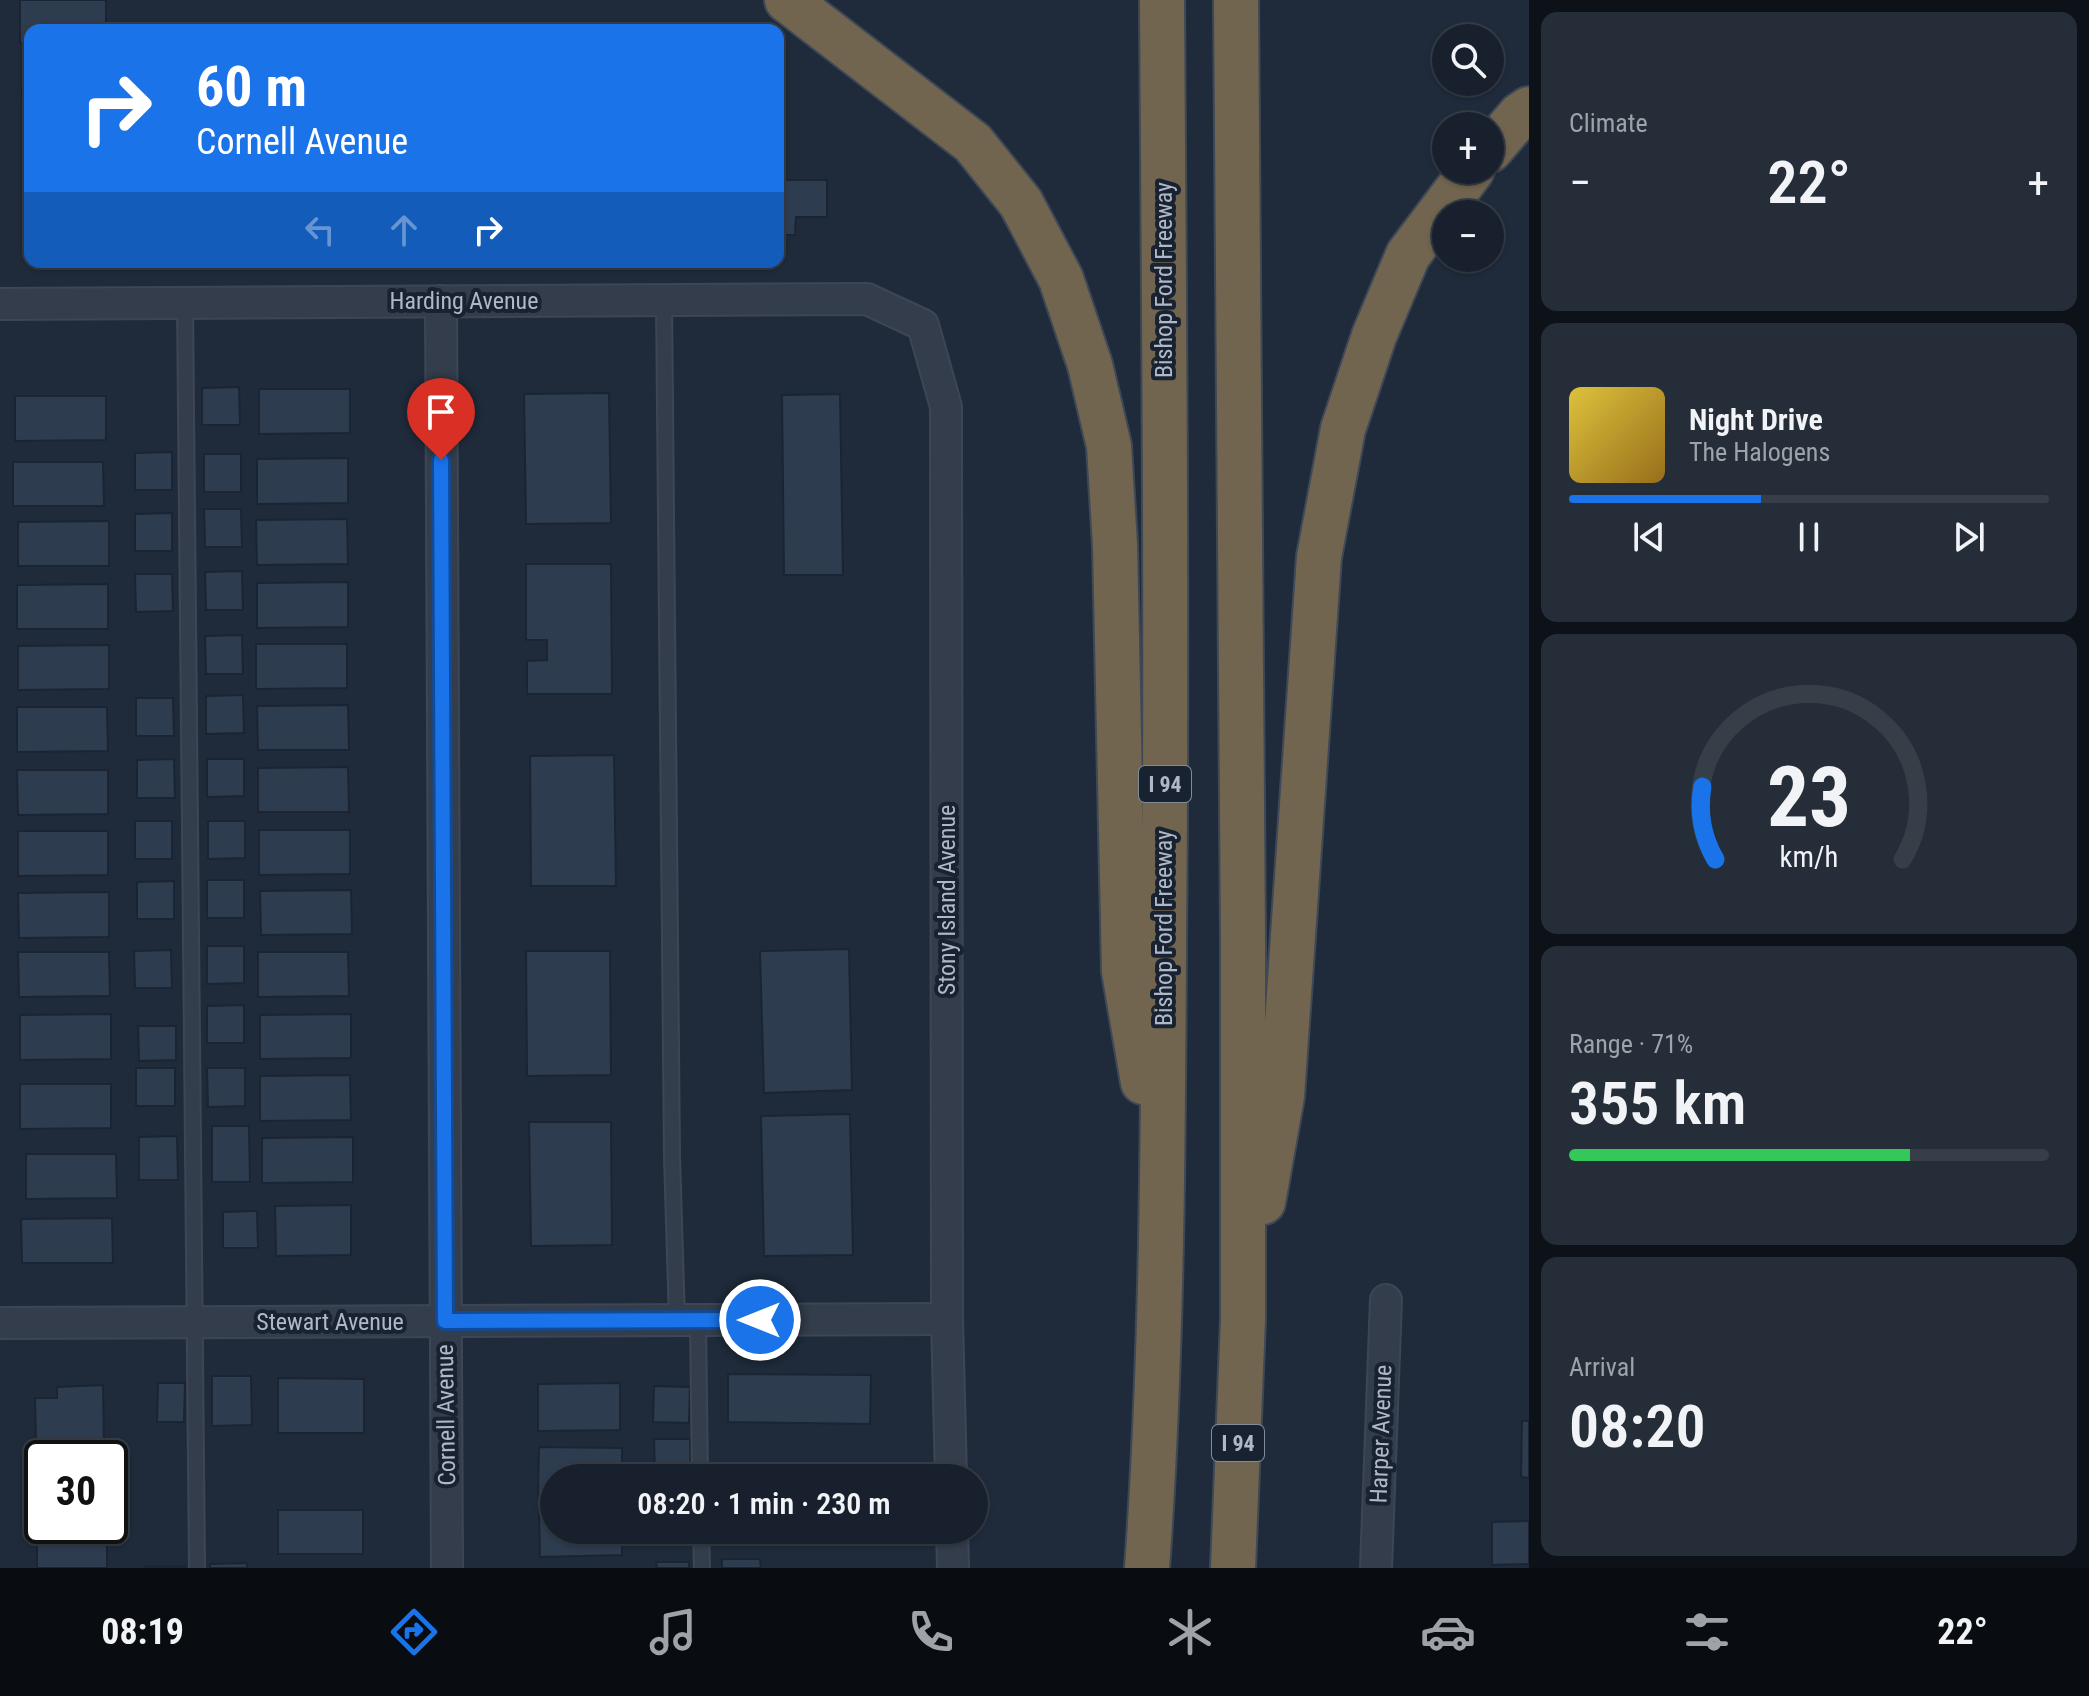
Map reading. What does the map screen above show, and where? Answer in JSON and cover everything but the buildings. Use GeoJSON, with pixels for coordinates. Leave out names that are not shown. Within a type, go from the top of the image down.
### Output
{"type":"FeatureCollection","features":[{"type":"Feature","properties":{"kind":"highway"},"geometry":{"type":"LineString","coordinates":[[787,0],[973,143],[1021,203],[1061,279],[1090,365],[1109,446],[1115,545],[1124,971],[1162,1190]]}},
{"type":"Feature","properties":{"kind":"highway","name":"Bishop Ford Freeway"},"geometry":{"type":"LineString","coordinates":[[1147,1568],[1153,1486],[1162,1190],[1167,620],[1162,0]]}},
{"type":"Feature","properties":{"kind":"highway","name":"I 94"},"geometry":{"type":"LineString","coordinates":[[1233,1568],[1243,1319],[1236,0]]}},
{"type":"Feature","properties":{"kind":"highway"},"geometry":{"type":"LineString","coordinates":[[1504,134],[1529,109]]}},
{"type":"Feature","properties":{"kind":"highway"},"geometry":{"type":"LineString","coordinates":[[1243,1319],[1282,1096],[1319,557],[1343,429],[1374,336],[1408,255],[1461,184]]}},
{"type":"Feature","properties":{"kind":"street","name":"Harding Avenue"},"geometry":{"type":"LineString","coordinates":[[0,304],[867,299],[923,325]]}},
{"type":"Feature","properties":{"kind":"street","name":"Cornell Avenue"},"geometry":{"type":"LineString","coordinates":[[441,301],[447,1568]]}},
{"type":"Feature","properties":{"kind":"street","name":"Stony Island Avenue"},"geometry":{"type":"LineString","coordinates":[[923,325],[946,407],[947,1319],[951,1464]]}},
{"type":"Feature","properties":{"kind":"street","name":"Harper Avenue"},"geometry":{"type":"LineString","coordinates":[[1376,1568],[1386,1300]]}},
{"type":"Feature","properties":{"kind":"street","name":"Stewart Avenue"},"geometry":{"type":"LineString","coordinates":[[0,1323],[947,1319]]}},
{"type":"Feature","properties":{"kind":"street"},"geometry":{"type":"LineString","coordinates":[[952,1544],[953,1568]]}},
{"type":"Feature","properties":{"kind":"lane"},"geometry":{"type":"LineString","coordinates":[[664,300],[671,1141],[699,1464]]}},
{"type":"Feature","properties":{"kind":"lane"},"geometry":{"type":"LineString","coordinates":[[185,303],[197,1568]]}},
{"type":"Feature","properties":{"kind":"lane"},"geometry":{"type":"LineString","coordinates":[[701,1544],[702,1568]]}},
{"type":"Feature","properties":{"kind":"route"},"geometry":{"type":"LineString","coordinates":[[441,460],[445,1321],[760,1320]]}}]}
